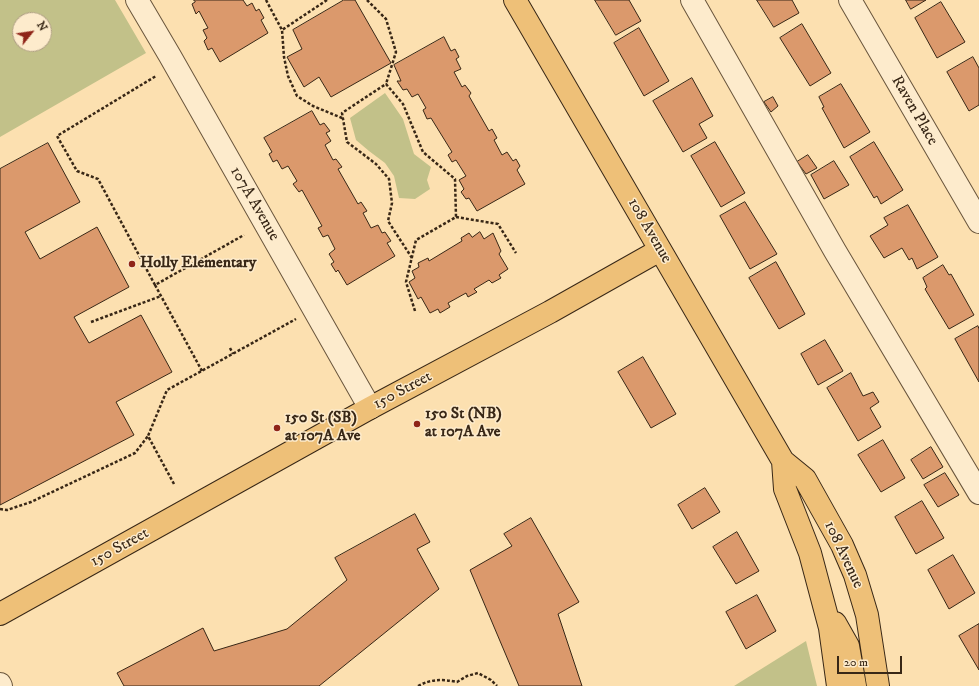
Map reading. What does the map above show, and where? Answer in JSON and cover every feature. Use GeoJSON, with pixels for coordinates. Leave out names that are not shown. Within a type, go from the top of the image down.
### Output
{"type":"FeatureCollection","features":[{"type":"Feature","properties":{"kind":"main road","name":"108 Avenue"},"geometry":{"type":"LineString","coordinates":[[519,1],[660,250],[783,461],[805,480],[842,545],[855,575],[867,615],[878,686]]}},
{"type":"Feature","properties":{"kind":"main road","name":"150 Street"},"geometry":{"type":"LineString","coordinates":[[0,614],[370,408],[550,312],[660,250]]}},
{"type":"Feature","properties":{"kind":"main road","name":"108 Avenue"},"geometry":{"type":"LineString","coordinates":[[783,461],[785,489],[810,554],[830,628],[838,686]]}},
{"type":"Feature","properties":{"kind":"main road"},"geometry":{"type":"LineString","coordinates":[[824,605],[848,646],[855,686]]}},
{"type":"Feature","properties":{"kind":"street","name":"107A Avenue"},"geometry":{"type":"LineString","coordinates":[[137,0],[370,408]]}},
{"type":"Feature","properties":{"kind":"street"},"geometry":{"type":"LineString","coordinates":[[692,0],[835,251],[979,493]]}},
{"type":"Feature","properties":{"kind":"street","name":"Raven Place"},"geometry":{"type":"LineString","coordinates":[[850,0],[979,222]]}},
{"type":"Feature","properties":{"kind":"path"},"geometry":{"type":"LineString","coordinates":[[266,0],[282,30],[284,57],[288,76],[297,96],[313,106],[343,119]]}},
{"type":"Feature","properties":{"kind":"path"},"geometry":{"type":"LineString","coordinates":[[282,30],[327,0]]}},
{"type":"Feature","properties":{"kind":"path"},"geometry":{"type":"LineString","coordinates":[[366,0],[386,19],[396,52],[386,84],[342,113],[347,142],[376,164],[389,179],[392,203],[388,221],[412,258]]}},
{"type":"Feature","properties":{"kind":"path"},"geometry":{"type":"LineString","coordinates":[[156,76],[57,136],[77,171],[98,180],[202,371]]}},
{"type":"Feature","properties":{"kind":"path"},"geometry":{"type":"LineString","coordinates":[[386,84],[403,104],[423,152],[455,180],[456,217]]}},
{"type":"Feature","properties":{"kind":"path"},"geometry":{"type":"LineString","coordinates":[[415,311],[406,282],[416,240],[456,217],[498,224],[516,253]]}},
{"type":"Feature","properties":{"kind":"path"},"geometry":{"type":"LineString","coordinates":[[155,285],[244,235]]}},
{"type":"Feature","properties":{"kind":"path"},"geometry":{"type":"LineString","coordinates":[[91,322],[161,296]]}},
{"type":"Feature","properties":{"kind":"path"},"geometry":{"type":"LineString","coordinates":[[0,509],[7,510],[31,502],[135,453],[148,436],[166,390],[300,317]]}},
{"type":"Feature","properties":{"kind":"path"},"geometry":{"type":"LineString","coordinates":[[230,348],[233,354]]}},
{"type":"Feature","properties":{"kind":"path"},"geometry":{"type":"LineString","coordinates":[[148,436],[174,484]]}},
{"type":"Feature","properties":{"kind":"path"},"geometry":{"type":"LineString","coordinates":[[418,686],[441,679],[456,682],[467,676],[478,673],[492,680],[497,686]]}},
{"type":"Feature","properties":{"kind":"shaded area"},"geometry":{"type":"Polygon","coordinates":[[[0,0],[115,0],[146,53],[0,137],[0,0]]]}},
{"type":"Feature","properties":{"kind":"shaded area"},"geometry":{"type":"Polygon","coordinates":[[[385,93],[403,119],[414,154],[431,167],[427,180],[430,189],[415,199],[399,198],[394,176],[385,163],[356,140],[350,118],[385,93]]]}},
{"type":"Feature","properties":{"kind":"shaded area"},"geometry":{"type":"Polygon","coordinates":[[[806,641],[817,686],[734,686],[806,641]]]}},
{"type":"Feature","properties":{"kind":"building"},"geometry":{"type":"Polygon","coordinates":[[[194,0],[243,0],[247,6],[252,3],[256,11],[259,9],[264,18],[261,20],[268,33],[220,62],[212,48],[208,50],[204,41],[207,38],[203,30],[208,28],[199,11],[196,14],[192,4],[195,2],[194,0]]]}},
{"type":"Feature","properties":{"kind":"building"},"geometry":{"type":"Polygon","coordinates":[[[344,0],[355,0],[391,63],[331,97],[319,77],[304,87],[287,57],[302,49],[293,30],[344,0]]]}},
{"type":"Feature","properties":{"kind":"building"},"geometry":{"type":"Polygon","coordinates":[[[595,0],[629,0],[641,21],[616,35],[595,0]]]}},
{"type":"Feature","properties":{"kind":"building"},"geometry":{"type":"Polygon","coordinates":[[[757,0],[792,0],[799,13],[774,27],[757,0]]]}},
{"type":"Feature","properties":{"kind":"building"},"geometry":{"type":"Polygon","coordinates":[[[906,0],[926,0],[911,9],[906,0]]]}},
{"type":"Feature","properties":{"kind":"building"},"geometry":{"type":"Polygon","coordinates":[[[941,2],[965,42],[937,58],[915,18],[941,2]]]}},
{"type":"Feature","properties":{"kind":"building"},"geometry":{"type":"Polygon","coordinates":[[[802,24],[831,73],[810,86],[780,38],[802,24]]]}},
{"type":"Feature","properties":{"kind":"building"},"geometry":{"type":"Polygon","coordinates":[[[639,28],[669,81],[644,96],[614,43],[639,28]]]}},
{"type":"Feature","properties":{"kind":"building"},"geometry":{"type":"Polygon","coordinates":[[[444,37],[451,51],[455,49],[459,57],[456,59],[461,69],[454,72],[462,87],[465,85],[471,93],[469,96],[489,131],[492,129],[497,138],[494,140],[502,155],[507,152],[513,161],[516,159],[520,166],[517,170],[525,184],[477,211],[469,198],[466,199],[461,192],[464,189],[459,180],[466,176],[456,160],[452,162],[448,155],[452,152],[431,118],[427,119],[423,110],[426,108],[418,94],[412,97],[407,89],[403,90],[397,81],[401,81],[394,65],[444,37]]]}},
{"type":"Feature","properties":{"kind":"building"},"geometry":{"type":"Polygon","coordinates":[[[973,57],[979,68],[979,105],[969,111],[947,72],[973,57]]]}},
{"type":"Feature","properties":{"kind":"building"},"geometry":{"type":"Polygon","coordinates":[[[692,78],[713,116],[699,124],[707,138],[683,152],[653,101],[692,78]]]}},
{"type":"Feature","properties":{"kind":"building"},"geometry":{"type":"Polygon","coordinates":[[[841,84],[870,132],[844,148],[822,108],[824,107],[819,97],[841,84]]]}},
{"type":"Feature","properties":{"kind":"building"},"geometry":{"type":"Polygon","coordinates":[[[773,97],[778,106],[771,112],[764,102],[773,97]]]}},
{"type":"Feature","properties":{"kind":"building"},"geometry":{"type":"Polygon","coordinates":[[[312,111],[320,125],[324,123],[330,131],[326,133],[331,141],[325,145],[333,160],[336,159],[342,167],[338,169],[358,204],[361,202],[367,211],[363,213],[371,228],[378,225],[382,233],[385,232],[391,241],[387,243],[395,256],[347,285],[338,270],[336,272],[331,264],[334,262],[329,254],[335,249],[328,235],[323,237],[318,228],[322,226],[302,190],[299,192],[293,184],[297,181],[288,166],[282,169],[277,160],[273,162],[269,154],[272,152],[264,138],[312,111]]]}},
{"type":"Feature","properties":{"kind":"building"},"geometry":{"type":"Polygon","coordinates":[[[715,142],[745,193],[721,207],[691,156],[715,142]]]}},
{"type":"Feature","properties":{"kind":"building"},"geometry":{"type":"Polygon","coordinates":[[[874,142],[903,190],[881,204],[877,196],[874,198],[850,157],[874,142]]]}},
{"type":"Feature","properties":{"kind":"building"},"geometry":{"type":"Polygon","coordinates":[[[48,143],[80,202],[25,232],[40,259],[97,227],[129,287],[74,317],[89,343],[141,315],[172,372],[116,402],[134,435],[0,505],[0,169],[48,143]]]}},
{"type":"Feature","properties":{"kind":"building"},"geometry":{"type":"Polygon","coordinates":[[[808,155],[817,168],[806,174],[797,162],[808,155]]]}},
{"type":"Feature","properties":{"kind":"building"},"geometry":{"type":"Polygon","coordinates":[[[834,161],[849,185],[824,199],[811,175],[834,161]]]}},
{"type":"Feature","properties":{"kind":"building"},"geometry":{"type":"Polygon","coordinates":[[[745,202],[777,254],[750,269],[720,216],[745,202]]]}},
{"type":"Feature","properties":{"kind":"building"},"geometry":{"type":"Polygon","coordinates":[[[908,205],[938,257],[917,269],[912,258],[909,260],[902,248],[884,258],[870,236],[888,225],[884,218],[908,205]]]}},
{"type":"Feature","properties":{"kind":"building"},"geometry":{"type":"Polygon","coordinates":[[[480,232],[484,239],[493,233],[501,251],[499,254],[508,269],[499,275],[501,278],[492,283],[489,280],[474,289],[477,292],[468,297],[466,293],[448,303],[450,307],[440,313],[438,309],[430,313],[421,297],[418,299],[409,282],[415,278],[412,271],[419,267],[418,263],[428,258],[429,261],[462,241],[461,238],[469,233],[472,237],[480,232]]]}},
{"type":"Feature","properties":{"kind":"building"},"geometry":{"type":"Polygon","coordinates":[[[776,262],[805,314],[779,329],[749,278],[776,262]]]}},
{"type":"Feature","properties":{"kind":"building"},"geometry":{"type":"Polygon","coordinates":[[[943,265],[949,275],[951,274],[974,315],[949,329],[925,289],[927,287],[923,278],[943,265]]]}},
{"type":"Feature","properties":{"kind":"building"},"geometry":{"type":"Polygon","coordinates":[[[978,326],[979,329],[979,382],[955,339],[978,326]]]}},
{"type":"Feature","properties":{"kind":"building"},"geometry":{"type":"Polygon","coordinates":[[[825,340],[843,371],[818,385],[801,354],[825,340]]]}},
{"type":"Feature","properties":{"kind":"building"},"geometry":{"type":"Polygon","coordinates":[[[643,357],[676,414],[651,428],[618,372],[643,357]]]}},
{"type":"Feature","properties":{"kind":"building"},"geometry":{"type":"Polygon","coordinates":[[[851,373],[863,396],[873,392],[879,402],[870,408],[881,427],[858,441],[827,388],[851,373]]]}},
{"type":"Feature","properties":{"kind":"building"},"geometry":{"type":"Polygon","coordinates":[[[883,440],[905,478],[881,492],[858,455],[883,440]]]}},
{"type":"Feature","properties":{"kind":"building"},"geometry":{"type":"Polygon","coordinates":[[[931,447],[943,467],[923,479],[911,460],[931,447]]]}},
{"type":"Feature","properties":{"kind":"building"},"geometry":{"type":"Polygon","coordinates":[[[945,473],[959,495],[938,507],[924,485],[945,473]]]}},
{"type":"Feature","properties":{"kind":"building"},"geometry":{"type":"Polygon","coordinates":[[[705,488],[720,512],[692,529],[678,505],[705,488]]]}},
{"type":"Feature","properties":{"kind":"building"},"geometry":{"type":"Polygon","coordinates":[[[922,501],[944,538],[916,554],[895,517],[922,501]]]}},
{"type":"Feature","properties":{"kind":"building"},"geometry":{"type":"Polygon","coordinates":[[[415,514],[430,542],[417,549],[439,589],[319,686],[124,686],[117,673],[203,628],[214,651],[287,629],[347,580],[335,558],[415,514]]]}},
{"type":"Feature","properties":{"kind":"building"},"geometry":{"type":"Polygon","coordinates":[[[531,518],[579,602],[558,614],[582,686],[519,686],[470,570],[512,546],[504,534],[531,518]]]}},
{"type":"Feature","properties":{"kind":"building"},"geometry":{"type":"Polygon","coordinates":[[[737,532],[759,571],[736,584],[713,547],[737,532]]]}},
{"type":"Feature","properties":{"kind":"building"},"geometry":{"type":"Polygon","coordinates":[[[953,555],[975,593],[949,609],[928,570],[953,555]]]}},
{"type":"Feature","properties":{"kind":"building"},"geometry":{"type":"Polygon","coordinates":[[[757,595],[776,631],[746,649],[726,612],[757,595]]]}},
{"type":"Feature","properties":{"kind":"building"},"geometry":{"type":"Polygon","coordinates":[[[979,624],[979,670],[959,636],[979,624]]]}},
{"type":"Feature","properties":{"kind":"place","name":"Holly Elementary"},"geometry":{"type":"Point","coordinates":[132,264]}},
{"type":"Feature","properties":{"kind":"place","name":"150 St (NB) at 107A Ave"},"geometry":{"type":"Point","coordinates":[417,424]}},
{"type":"Feature","properties":{"kind":"place","name":"150 St (SB) at 107A Ave"},"geometry":{"type":"Point","coordinates":[277,428]}}]}
